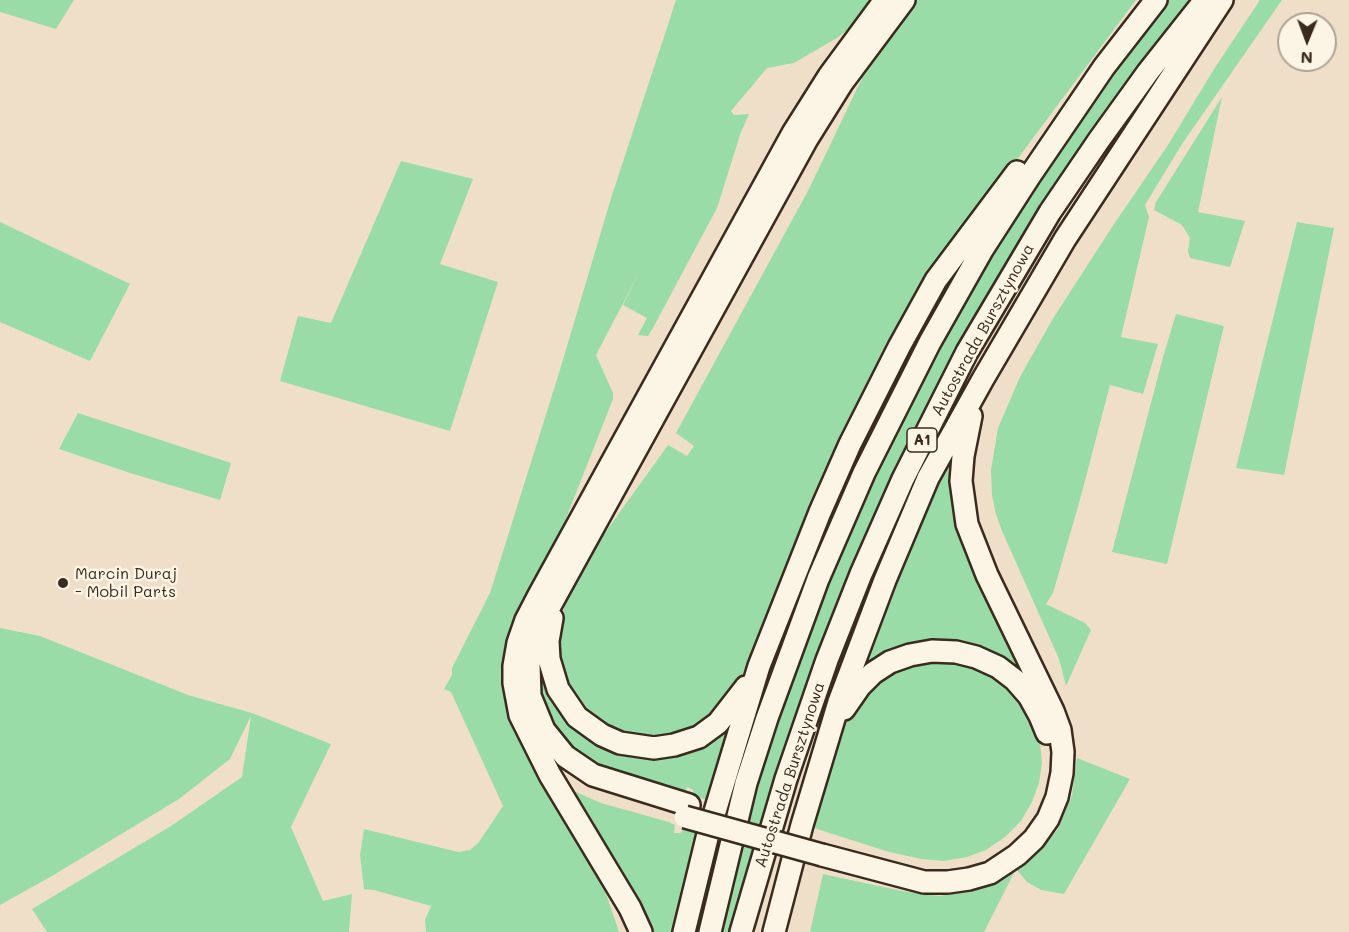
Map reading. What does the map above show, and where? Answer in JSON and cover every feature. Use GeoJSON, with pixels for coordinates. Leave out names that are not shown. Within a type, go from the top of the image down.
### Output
{"type":"FeatureCollection","features":[{"type":"Feature","properties":{"kind":"highway"},"geometry":{"type":"LineString","coordinates":[[641,932],[630,908],[550,775],[520,716],[514,682],[518,643],[526,620],[793,133],[829,76],[885,0]]}},
{"type":"Feature","properties":{"kind":"highway"},"geometry":{"type":"LineString","coordinates":[[687,811],[593,776],[565,756],[544,730],[530,696],[529,664],[539,626],[807,139],[842,83],[904,0]]}},
{"type":"Feature","properties":{"kind":"highway","name":"Autostrada Bursztynowa"},"geometry":{"type":"LineString","coordinates":[[710,932],[746,783],[766,718],[818,579],[864,473],[930,342],[982,250],[1104,67],[1156,0]]}},
{"type":"Feature","properties":{"kind":"highway","name":"Autostrada Bursztynowa"},"geometry":{"type":"LineString","coordinates":[[741,932],[786,779],[827,660],[861,574],[923,438],[967,352],[1050,212],[1148,72],[1205,0]]}},
{"type":"Feature","properties":{"kind":"highway"},"geometry":{"type":"LineString","coordinates":[[774,932],[802,825],[839,702],[885,580],[928,478],[1065,239],[1222,0]]}},
{"type":"Feature","properties":{"kind":"highway"},"geometry":{"type":"LineString","coordinates":[[684,932],[707,838],[759,666],[791,582],[850,444],[936,280],[1057,117],[1104,67]]}},
{"type":"Feature","properties":{"kind":"highway"},"geometry":{"type":"LineString","coordinates":[[539,751],[586,786],[607,795],[687,811],[823,849],[924,882],[948,882],[990,873],[1017,855],[1034,839],[1048,819],[1057,797],[1063,752],[1060,730],[1053,711],[987,575],[967,524],[961,481],[963,456],[968,426],[983,379]]}},
{"type":"Feature","properties":{"kind":"highway"},"geometry":{"type":"LineString","coordinates":[[557,597],[548,641],[549,659],[555,682],[577,717],[602,735],[620,743],[654,748],[674,745],[699,737],[718,723],[732,708],[759,666]]}},
{"type":"Feature","properties":{"kind":"highway"},"geometry":{"type":"LineString","coordinates":[[823,849],[930,869],[961,867],[985,859],[1009,845],[1025,829],[1035,814],[1044,794],[1050,753],[1047,732],[1040,716],[1029,696],[1015,680],[998,667],[976,657],[956,652],[932,651],[910,655],[890,662],[873,673],[848,702],[828,738]]}},
{"type":"Feature","properties":{"kind":"green space"},"geometry":{"type":"Polygon","coordinates":[[[0,0],[74,0],[56,29],[0,12],[0,0]]]}},
{"type":"Feature","properties":{"kind":"green space"},"geometry":{"type":"Polygon","coordinates":[[[676,0],[875,0],[859,21],[837,38],[794,63],[767,68],[731,111],[734,115],[749,114],[717,208],[653,328],[648,336],[638,335],[647,318],[623,305],[640,271],[596,355],[613,393],[613,399],[563,526],[509,633],[503,678],[509,718],[533,765],[601,879],[619,932],[426,932],[425,920],[431,906],[364,889],[360,855],[364,829],[458,852],[470,850],[479,842],[503,806],[451,692],[444,689],[452,675],[452,668],[490,593],[612,195],[676,0]]]}},
{"type":"Feature","properties":{"kind":"green space"},"geometry":{"type":"Polygon","coordinates":[[[913,0],[1136,0],[983,205],[833,460],[734,691],[717,712],[692,730],[658,739],[628,734],[600,721],[589,713],[579,701],[564,674],[558,660],[559,627],[567,598],[587,558],[668,445],[687,456],[694,446],[676,433],[809,189],[875,51],[913,0]]]}},
{"type":"Feature","properties":{"kind":"green space"},"geometry":{"type":"Polygon","coordinates":[[[1166,0],[1196,0],[952,368],[732,932],[720,932],[739,844],[780,700],[856,510],[927,364],[1016,210],[1166,0]]]}},
{"type":"Feature","properties":{"kind":"green space"},"geometry":{"type":"Polygon","coordinates":[[[1260,0],[1282,0],[1182,144],[1145,205],[1149,217],[1121,337],[1158,344],[1143,394],[1110,385],[1053,593],[1046,604],[1085,623],[1091,630],[1066,686],[1059,659],[996,514],[992,495],[991,470],[998,428],[1020,377],[1052,320],[1168,145],[1214,69],[1260,0]]]}},
{"type":"Feature","properties":{"kind":"green space"},"geometry":{"type":"Polygon","coordinates":[[[1222,97],[1198,212],[1245,221],[1230,267],[1190,258],[1188,251],[1190,238],[1182,225],[1154,210],[1156,202],[1222,97]]]}},
{"type":"Feature","properties":{"kind":"green space"},"geometry":{"type":"Polygon","coordinates":[[[401,161],[473,179],[440,264],[498,282],[450,431],[280,381],[298,316],[331,323],[401,161]]]}},
{"type":"Feature","properties":{"kind":"green space"},"geometry":{"type":"Polygon","coordinates":[[[0,222],[130,284],[90,361],[0,322],[0,222]]]}},
{"type":"Feature","properties":{"kind":"green space"},"geometry":{"type":"Polygon","coordinates":[[[1297,222],[1334,228],[1284,475],[1236,468],[1297,222]]]}},
{"type":"Feature","properties":{"kind":"green space"},"geometry":{"type":"Polygon","coordinates":[[[1176,314],[1224,326],[1167,564],[1112,552],[1176,314]]]}},
{"type":"Feature","properties":{"kind":"green space"},"geometry":{"type":"Polygon","coordinates":[[[78,413],[231,463],[220,500],[59,449],[78,413]]]}},
{"type":"Feature","properties":{"kind":"green space"},"geometry":{"type":"Polygon","coordinates":[[[957,443],[955,461],[1031,685],[1018,671],[997,655],[976,646],[952,641],[935,641],[858,675],[892,587],[957,443]]]}},
{"type":"Feature","properties":{"kind":"green space"},"geometry":{"type":"Polygon","coordinates":[[[0,628],[40,636],[188,695],[252,713],[331,744],[291,827],[323,901],[352,894],[349,932],[47,932],[32,909],[171,826],[242,777],[251,716],[230,759],[179,799],[0,905],[0,628]]]}},
{"type":"Feature","properties":{"kind":"green space"},"geometry":{"type":"Polygon","coordinates":[[[539,655],[614,751],[643,757],[736,717],[710,801],[694,796],[693,790],[687,787],[685,794],[610,772],[581,759],[557,735],[541,703],[538,686],[539,655]]]}},
{"type":"Feature","properties":{"kind":"green space"},"geometry":{"type":"Polygon","coordinates":[[[922,659],[970,663],[1009,684],[1035,723],[1040,743],[1042,763],[1039,783],[1032,802],[1021,821],[1005,837],[986,850],[967,857],[944,861],[889,852],[811,827],[838,739],[848,718],[880,678],[897,668],[922,659]]]}},
{"type":"Feature","properties":{"kind":"green space"},"geometry":{"type":"Polygon","coordinates":[[[1077,758],[1130,779],[1064,894],[1041,890],[1027,882],[1016,869],[984,932],[810,932],[823,874],[902,891],[938,896],[974,891],[1002,878],[1033,857],[1058,829],[1072,795],[1077,758]]]}},
{"type":"Feature","properties":{"kind":"green space"},"geometry":{"type":"Polygon","coordinates":[[[563,782],[576,792],[601,803],[669,822],[675,825],[674,833],[680,833],[686,827],[701,832],[676,932],[651,932],[625,879],[563,782]]]}},
{"type":"Feature","properties":{"kind":"place","name":"Marcin Duraj - Mobil Parts"},"geometry":{"type":"Point","coordinates":[63,583]}}]}
